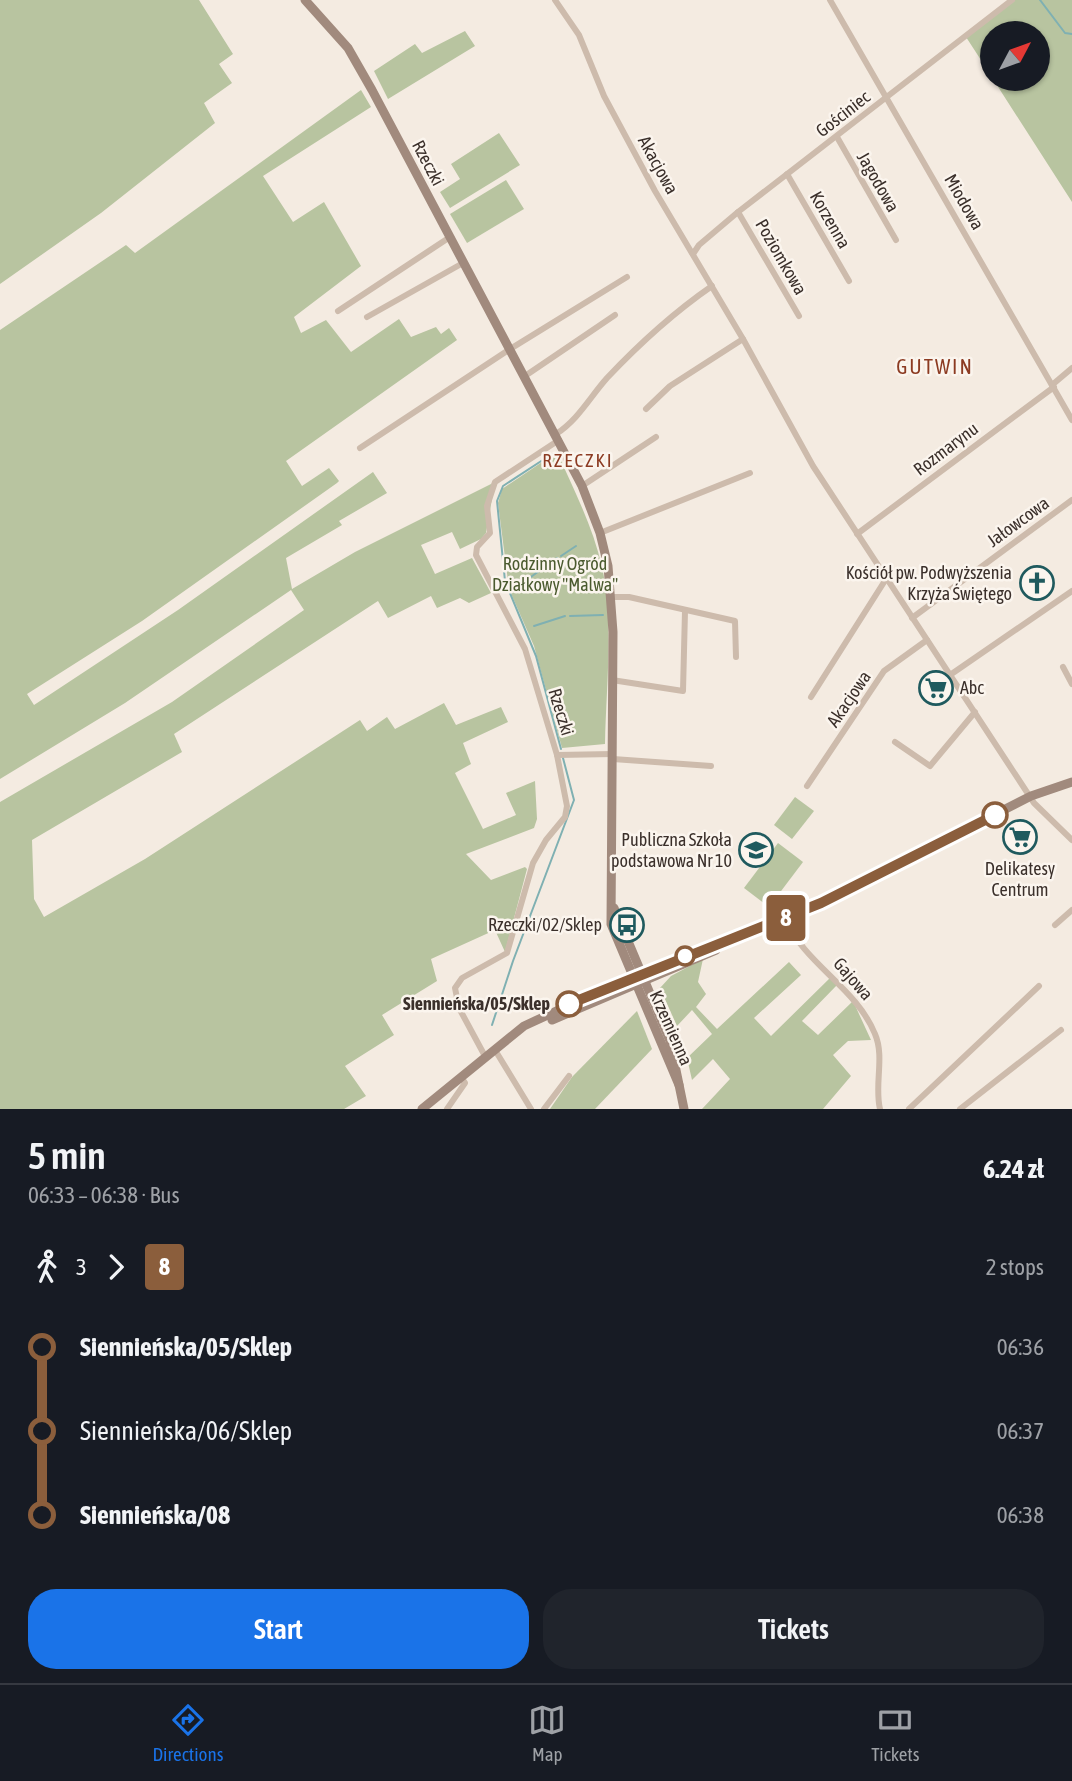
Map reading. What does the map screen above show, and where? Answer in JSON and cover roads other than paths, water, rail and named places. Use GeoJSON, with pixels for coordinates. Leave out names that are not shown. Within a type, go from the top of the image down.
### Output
{"type":"FeatureCollection","features":[{"type":"Feature","properties":{"kind":"main road","name":"Rzeczki"},"geometry":{"type":"LineString","coordinates":[[305,0],[357,63],[558,437],[582,486],[600,533],[612,597],[611,899],[638,979]]}},
{"type":"Feature","properties":{"kind":"main road"},"geometry":{"type":"LineString","coordinates":[[422,1109],[524,1027],[858,886],[1031,796],[1072,782]]}},
{"type":"Feature","properties":{"kind":"main road","name":"Krzemienna"},"geometry":{"type":"LineString","coordinates":[[638,979],[670,1041],[684,1109]]}},
{"type":"Feature","properties":{"kind":"street","name":"Akacjowa"},"geometry":{"type":"LineString","coordinates":[[555,0],[579,35],[604,96],[813,466],[1031,796],[1072,840]]}},
{"type":"Feature","properties":{"kind":"street","name":"Miodowa"},"geometry":{"type":"LineString","coordinates":[[830,0],[1072,420]]}},
{"type":"Feature","properties":{"kind":"street","name":"Gościniec"},"geometry":{"type":"LineString","coordinates":[[693,254],[738,212],[1013,0]]}},
{"type":"Feature","properties":{"kind":"street","name":"Jagodowa"},"geometry":{"type":"LineString","coordinates":[[837,137],[896,240]]}},
{"type":"Feature","properties":{"kind":"street","name":"Korzenna"},"geometry":{"type":"LineString","coordinates":[[787,174],[849,281]]}},
{"type":"Feature","properties":{"kind":"street","name":"Poziomkowa"},"geometry":{"type":"LineString","coordinates":[[738,212],[799,316]]}},
{"type":"Feature","properties":{"kind":"street"},"geometry":{"type":"LineString","coordinates":[[338,311],[450,237]]}},
{"type":"Feature","properties":{"kind":"street"},"geometry":{"type":"LineString","coordinates":[[367,317],[463,262]]}},
{"type":"Feature","properties":{"kind":"street"},"geometry":{"type":"LineString","coordinates":[[360,448],[510,349],[627,277]]}},
{"type":"Feature","properties":{"kind":"street","name":"Rzeczki"},"geometry":{"type":"LineString","coordinates":[[486,1058],[459,1008],[455,988],[462,978],[508,953],[533,863],[566,811],[557,755],[525,649],[476,555],[477,547],[490,533],[487,506],[495,482],[558,437],[601,385],[654,329],[712,286]]}},
{"type":"Feature","properties":{"kind":"street"},"geometry":{"type":"LineString","coordinates":[[525,376],[615,315]]}},
{"type":"Feature","properties":{"kind":"street"},"geometry":{"type":"LineString","coordinates":[[646,409],[670,386],[743,340]]}},
{"type":"Feature","properties":{"kind":"street","name":"Rozmarynu"},"geometry":{"type":"LineString","coordinates":[[857,534],[1053,386],[1072,368]]}},
{"type":"Feature","properties":{"kind":"street"},"geometry":{"type":"LineString","coordinates":[[582,486],[656,437]]}},
{"type":"Feature","properties":{"kind":"street"},"geometry":{"type":"LineString","coordinates":[[600,533],[750,473]]}},
{"type":"Feature","properties":{"kind":"street","name":"Jałowcowa"},"geometry":{"type":"LineString","coordinates":[[912,618],[1072,500]]}},
{"type":"Feature","properties":{"kind":"street","name":"Akacjowa"},"geometry":{"type":"LineString","coordinates":[[811,696],[887,579]]}},
{"type":"Feature","properties":{"kind":"street"},"geometry":{"type":"LineString","coordinates":[[950,675],[1072,592]]}},
{"type":"Feature","properties":{"kind":"street"},"geometry":{"type":"LineString","coordinates":[[612,597],[629,597],[735,621],[736,657]]}},
{"type":"Feature","properties":{"kind":"street"},"geometry":{"type":"LineString","coordinates":[[612,680],[683,691],[685,611]]}},
{"type":"Feature","properties":{"kind":"street","name":"Akacjowa"},"geometry":{"type":"LineString","coordinates":[[807,786],[884,671],[927,640]]}},
{"type":"Feature","properties":{"kind":"street"},"geometry":{"type":"LineString","coordinates":[[1063,667],[1072,684]]}},
{"type":"Feature","properties":{"kind":"street"},"geometry":{"type":"LineString","coordinates":[[895,742],[930,766],[975,712]]}},
{"type":"Feature","properties":{"kind":"street","name":"Rzeczki"},"geometry":{"type":"LineString","coordinates":[[557,755],[711,766]]}},
{"type":"Feature","properties":{"kind":"street"},"geometry":{"type":"LineString","coordinates":[[1055,925],[1072,910]]}},
{"type":"Feature","properties":{"kind":"street","name":"Gajowa"},"geometry":{"type":"LineString","coordinates":[[785,918],[810,953],[861,1007],[874,1032],[878,1044],[876,1093],[880,1109]]}},
{"type":"Feature","properties":{"kind":"street"},"geometry":{"type":"LineString","coordinates":[[909,1109],[1039,986]]}},
{"type":"Feature","properties":{"kind":"street"},"geometry":{"type":"LineString","coordinates":[[960,1109],[1061,1030]]}},
{"type":"Feature","properties":{"kind":"street"},"geometry":{"type":"LineString","coordinates":[[495,1050],[531,1109]]}},
{"type":"Feature","properties":{"kind":"street"},"geometry":{"type":"LineString","coordinates":[[544,1109],[569,1076]]}},
{"type":"Feature","properties":{"kind":"street"},"geometry":{"type":"LineString","coordinates":[[447,1109],[465,1083],[461,1077]]}},
{"type":"Feature","properties":{"kind":"waterway"},"geometry":{"type":"LineString","coordinates":[[1040,0],[1065,33],[1072,34]]}},
{"type":"Feature","properties":{"kind":"waterway"},"geometry":{"type":"LineString","coordinates":[[552,454],[503,486],[497,501],[505,581],[536,656],[561,749]]}},
{"type":"Feature","properties":{"kind":"waterway"},"geometry":{"type":"LineString","coordinates":[[561,556],[576,546]]}},
{"type":"Feature","properties":{"kind":"waterway"},"geometry":{"type":"LineString","coordinates":[[517,587],[557,558]]}},
{"type":"Feature","properties":{"kind":"waterway"},"geometry":{"type":"LineString","coordinates":[[570,616],[603,615]]}},
{"type":"Feature","properties":{"kind":"waterway"},"geometry":{"type":"LineString","coordinates":[[534,626],[565,616]]}},
{"type":"Feature","properties":{"kind":"waterway"},"geometry":{"type":"LineString","coordinates":[[492,1025],[513,961],[574,800],[563,758]]}},
{"type":"Feature","properties":{"kind":"place","name":"Kościół pw. Podwyższenia Krzyża Świętego"},"geometry":{"type":"Point","coordinates":[1037,583]}},
{"type":"Feature","properties":{"kind":"place","name":"Abc"},"geometry":{"type":"Point","coordinates":[936,688]}},
{"type":"Feature","properties":{"kind":"place","name":"Delikatesy Centrum"},"geometry":{"type":"Point","coordinates":[1020,837]}},
{"type":"Feature","properties":{"kind":"place","name":"Publiczna Szkoła podstawowa Nr 10"},"geometry":{"type":"Point","coordinates":[756,850]}},
{"type":"Feature","properties":{"kind":"place","name":"Rzeczki/02/Sklep"},"geometry":{"type":"Point","coordinates":[627,925]}},
{"type":"Feature","properties":{"kind":"place","name":"Siennieńska/05/Sklep"},"geometry":{"type":"Point","coordinates":[569,1004]}},
{"type":"Feature","properties":{"kind":"district","name":"GUTWIN"},"geometry":{"type":"Point","coordinates":[935,367]}},
{"type":"Feature","properties":{"kind":"district","name":"RZECZKI"},"geometry":{"type":"Point","coordinates":[578,460]}},
{"type":"Feature","properties":{"kind":"park label","name":"Rodzinny Ogród Działkowy \"Malwa\""},"geometry":{"type":"Point","coordinates":[555,574]}}]}
